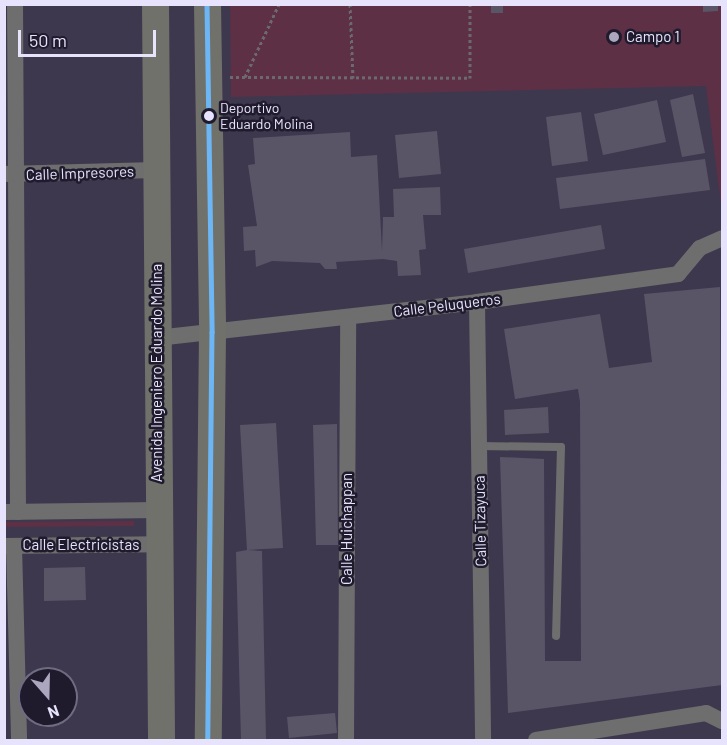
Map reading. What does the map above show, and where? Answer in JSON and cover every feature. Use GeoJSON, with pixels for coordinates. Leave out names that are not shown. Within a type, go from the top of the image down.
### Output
{"type":"FeatureCollection","features":[{"type":"Feature","properties":{"kind":"main road","name":"Avenida Ingeniero Eduardo Molina"},"geometry":{"type":"LineString","coordinates":[[155,4],[160,741]]}},
{"type":"Feature","properties":{"kind":"main road"},"geometry":{"type":"LineString","coordinates":[[207,4],[212,332],[208,741]]}},
{"type":"Feature","properties":{"kind":"street"},"geometry":{"type":"LineString","coordinates":[[15,4],[10,174],[11,512],[158,510]]}},
{"type":"Feature","properties":{"kind":"street","name":"Calle Impresores"},"geometry":{"type":"LineString","coordinates":[[10,174],[156,170]]}},
{"type":"Feature","properties":{"kind":"street","name":"Calle Peluqueros"},"geometry":{"type":"LineString","coordinates":[[157,338],[477,302],[678,274],[700,248],[723,238]]}},
{"type":"Feature","properties":{"kind":"street","name":"Calle Tizayuca"},"geometry":{"type":"LineString","coordinates":[[477,302],[483,741]]}},
{"type":"Feature","properties":{"kind":"street","name":"Calle Huichappan"},"geometry":{"type":"LineString","coordinates":[[346,741],[348,316]]}},
{"type":"Feature","properties":{"kind":"street","name":"Calle Electricistas"},"geometry":{"type":"LineString","coordinates":[[9,546],[158,544]]}},
{"type":"Feature","properties":{"kind":"street"},"geometry":{"type":"LineString","coordinates":[[9,546],[19,741]]}},
{"type":"Feature","properties":{"kind":"street"},"geometry":{"type":"LineString","coordinates":[[536,741],[610,735],[706,713],[723,721]]}},
{"type":"Feature","properties":{"kind":"lane"},"geometry":{"type":"LineString","coordinates":[[479,446],[561,447],[556,636]]}},
{"type":"Feature","properties":{"kind":"path"},"geometry":{"type":"LineString","coordinates":[[245,77],[279,4]]}},
{"type":"Feature","properties":{"kind":"path"},"geometry":{"type":"LineString","coordinates":[[350,4],[353,78]]}},
{"type":"Feature","properties":{"kind":"path"},"geometry":{"type":"LineString","coordinates":[[207,77],[470,78],[470,4]]}},
{"type":"Feature","properties":{"kind":"shaded area"},"geometry":{"type":"Polygon","coordinates":[[[230,5],[722,5],[722,212],[706,86],[231,97],[230,5]]]}},
{"type":"Feature","properties":{"kind":"shaded area"},"geometry":{"type":"Polygon","coordinates":[[[134,521],[134,526],[4,527],[5,522],[134,521]]]}},
{"type":"Feature","properties":{"kind":"building"},"geometry":{"type":"Polygon","coordinates":[[[703,4],[718,4],[718,11],[703,12],[703,4]]]}},
{"type":"Feature","properties":{"kind":"building"},"geometry":{"type":"Polygon","coordinates":[[[491,5],[503,5],[503,13],[491,13],[491,5]]]}},
{"type":"Feature","properties":{"kind":"building"},"geometry":{"type":"Polygon","coordinates":[[[693,94],[705,153],[682,157],[670,100],[693,94]]]}},
{"type":"Feature","properties":{"kind":"building"},"geometry":{"type":"Polygon","coordinates":[[[657,100],[666,142],[603,155],[594,114],[657,100]]]}},
{"type":"Feature","properties":{"kind":"building"},"geometry":{"type":"Polygon","coordinates":[[[581,112],[588,161],[552,166],[546,117],[581,112]]]}},
{"type":"Feature","properties":{"kind":"building"},"geometry":{"type":"Polygon","coordinates":[[[437,131],[441,174],[399,178],[395,135],[437,131]]]}},
{"type":"Feature","properties":{"kind":"building"},"geometry":{"type":"Polygon","coordinates":[[[350,132],[351,157],[377,155],[382,251],[383,217],[394,217],[393,189],[440,187],[441,215],[423,215],[426,249],[419,250],[421,275],[398,276],[397,261],[383,259],[336,262],[337,269],[325,269],[320,263],[272,261],[256,267],[255,250],[244,251],[243,227],[257,226],[248,165],[255,164],[253,138],[350,132]]]}},
{"type":"Feature","properties":{"kind":"building"},"geometry":{"type":"Polygon","coordinates":[[[705,159],[710,190],[560,209],[556,178],[705,159]]]}},
{"type":"Feature","properties":{"kind":"building"},"geometry":{"type":"Polygon","coordinates":[[[601,225],[605,249],[468,273],[464,249],[601,225]]]}},
{"type":"Feature","properties":{"kind":"building"},"geometry":{"type":"Polygon","coordinates":[[[720,287],[722,685],[508,713],[500,457],[544,459],[545,661],[581,661],[580,402],[578,389],[515,399],[504,329],[600,314],[609,368],[652,362],[644,294],[720,287]]]}},
{"type":"Feature","properties":{"kind":"building"},"geometry":{"type":"Polygon","coordinates":[[[548,407],[549,433],[505,435],[504,410],[548,407]]]}},
{"type":"Feature","properties":{"kind":"building"},"geometry":{"type":"Polygon","coordinates":[[[276,423],[283,548],[247,550],[240,425],[276,423]]]}},
{"type":"Feature","properties":{"kind":"building"},"geometry":{"type":"Polygon","coordinates":[[[337,424],[338,545],[316,545],[313,425],[337,424]]]}},
{"type":"Feature","properties":{"kind":"building"},"geometry":{"type":"Polygon","coordinates":[[[262,551],[266,740],[241,740],[236,552],[262,551]]]}},
{"type":"Feature","properties":{"kind":"building"},"geometry":{"type":"Polygon","coordinates":[[[85,567],[86,600],[44,601],[44,568],[85,567]]]}},
{"type":"Feature","properties":{"kind":"building"},"geometry":{"type":"Polygon","coordinates":[[[335,713],[337,733],[289,738],[287,717],[335,713]]]}},
{"type":"Feature","properties":{"kind":"transit line"},"geometry":{"type":"LineString","coordinates":[[207,4],[212,332],[208,740]]}},
{"type":"Feature","properties":{"kind":"place","name":"Campo 1"},"geometry":{"type":"Point","coordinates":[614,37]}},
{"type":"Feature","properties":{"kind":"place","name":"Deportivo Eduardo Molina"},"geometry":{"type":"Point","coordinates":[209,116]}}]}
